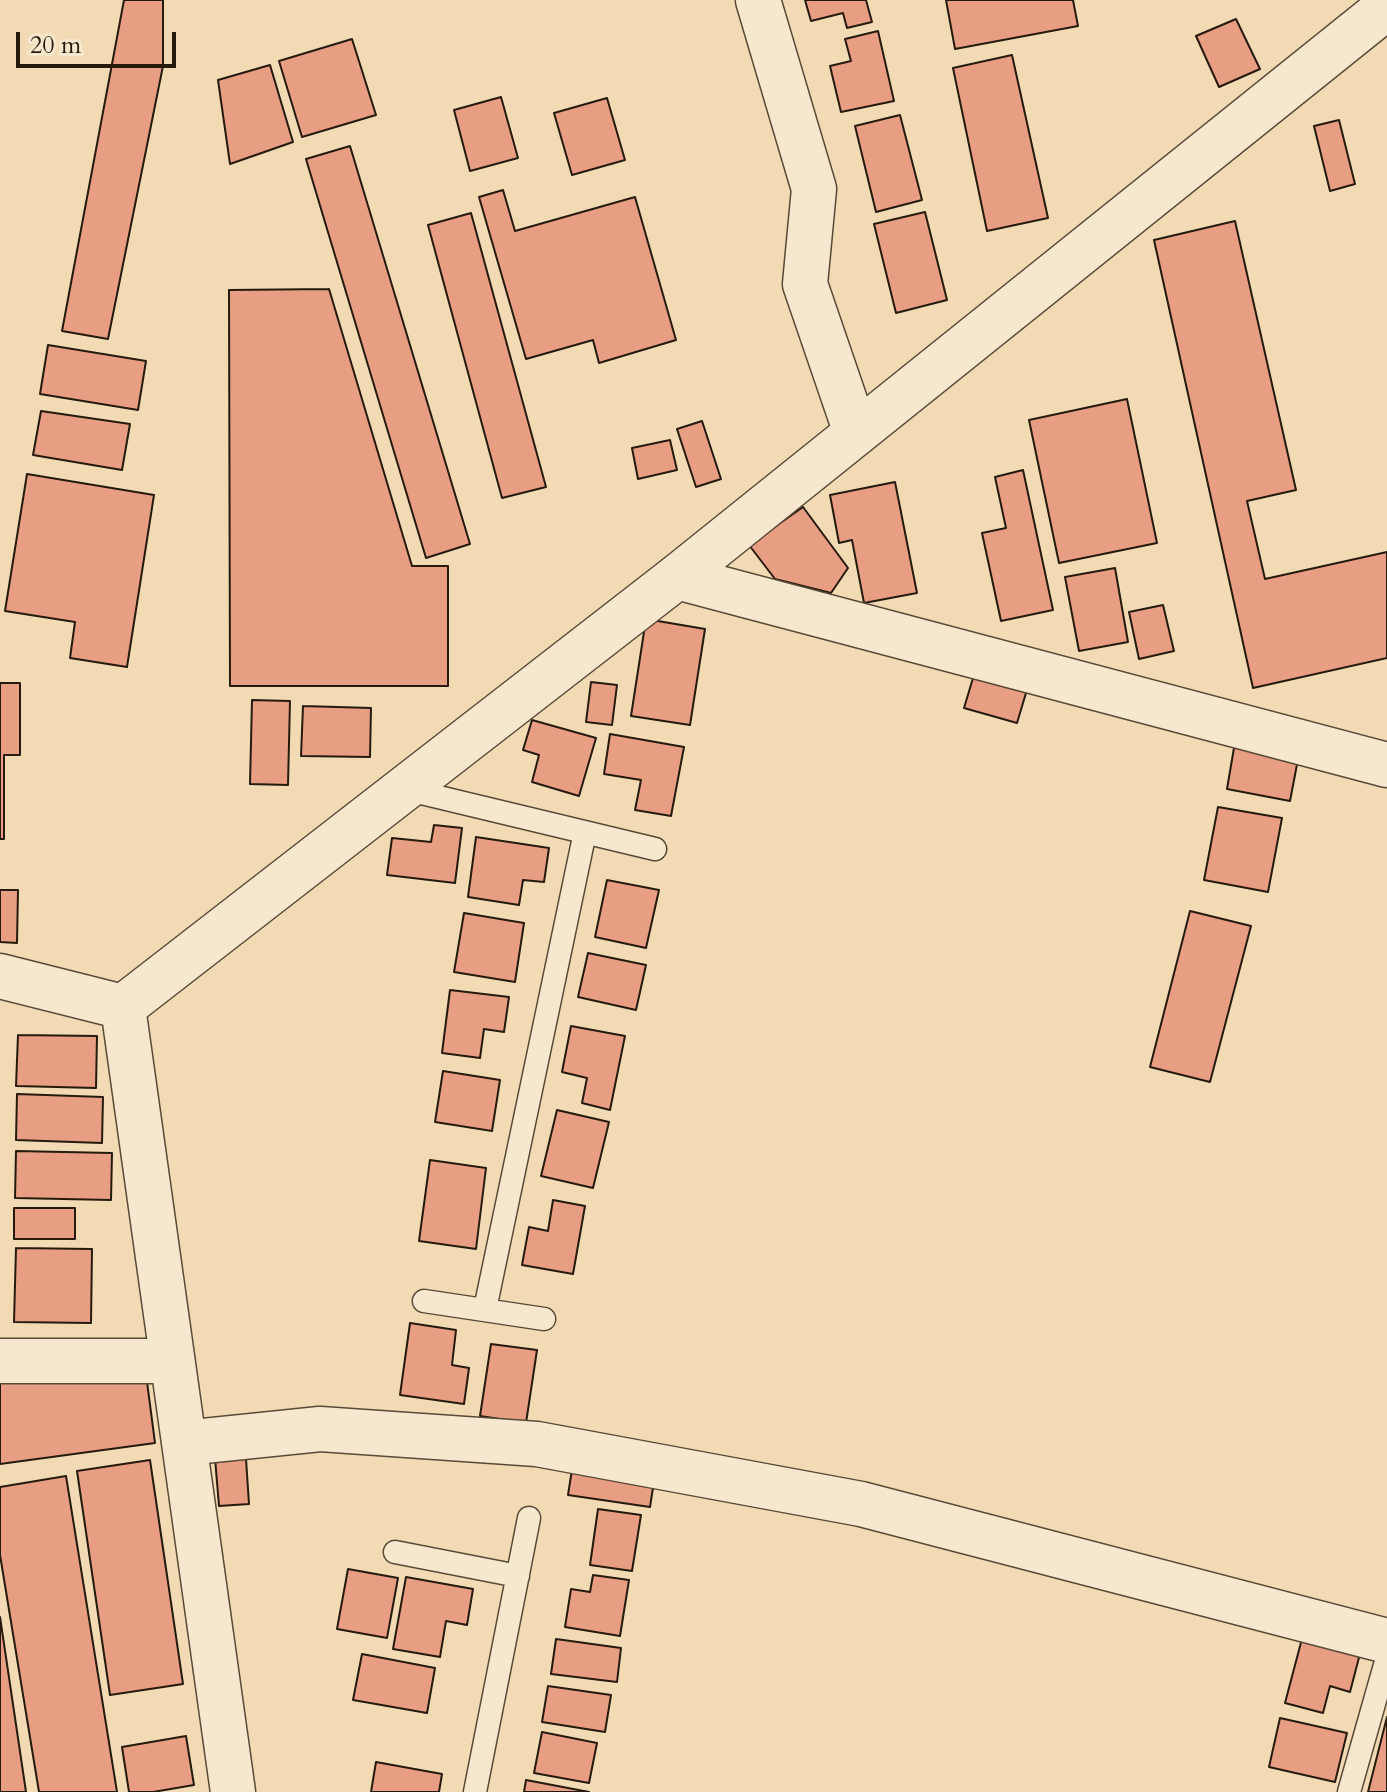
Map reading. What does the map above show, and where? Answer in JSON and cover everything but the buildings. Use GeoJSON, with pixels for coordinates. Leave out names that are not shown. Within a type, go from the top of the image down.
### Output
{"type":"FeatureCollection","features":[{"type":"Feature","properties":{"kind":"street"},"geometry":{"type":"LineString","coordinates":[[758,0],[814,189],[805,284],[856,433]]}},
{"type":"Feature","properties":{"kind":"street"},"geometry":{"type":"LineString","coordinates":[[123,1007],[677,577],[1387,7]]}},
{"type":"Feature","properties":{"kind":"street"},"geometry":{"type":"LineString","coordinates":[[677,577],[1387,765]]}},
{"type":"Feature","properties":{"kind":"street"},"geometry":{"type":"LineString","coordinates":[[0,976],[123,1007]]}},
{"type":"Feature","properties":{"kind":"street"},"geometry":{"type":"LineString","coordinates":[[123,1007],[233,1792]]}},
{"type":"Feature","properties":{"kind":"street"},"geometry":{"type":"LineString","coordinates":[[0,1361],[172,1361]]}},
{"type":"Feature","properties":{"kind":"street"},"geometry":{"type":"LineString","coordinates":[[184,1443],[320,1429],[537,1444],[861,1504],[1387,1641]]}},
{"type":"Feature","properties":{"kind":"lane"},"geometry":{"type":"LineString","coordinates":[[404,789],[655,849]]}},
{"type":"Feature","properties":{"kind":"lane"},"geometry":{"type":"LineString","coordinates":[[485,1309],[585,832]]}},
{"type":"Feature","properties":{"kind":"lane"},"geometry":{"type":"LineString","coordinates":[[424,1301],[544,1319]]}},
{"type":"Feature","properties":{"kind":"lane"},"geometry":{"type":"LineString","coordinates":[[475,1792],[529,1518]]}},
{"type":"Feature","properties":{"kind":"lane"},"geometry":{"type":"LineString","coordinates":[[395,1552],[518,1576]]}},
{"type":"Feature","properties":{"kind":"lane"},"geometry":{"type":"LineString","coordinates":[[1349,1792],[1387,1658]]}}]}
